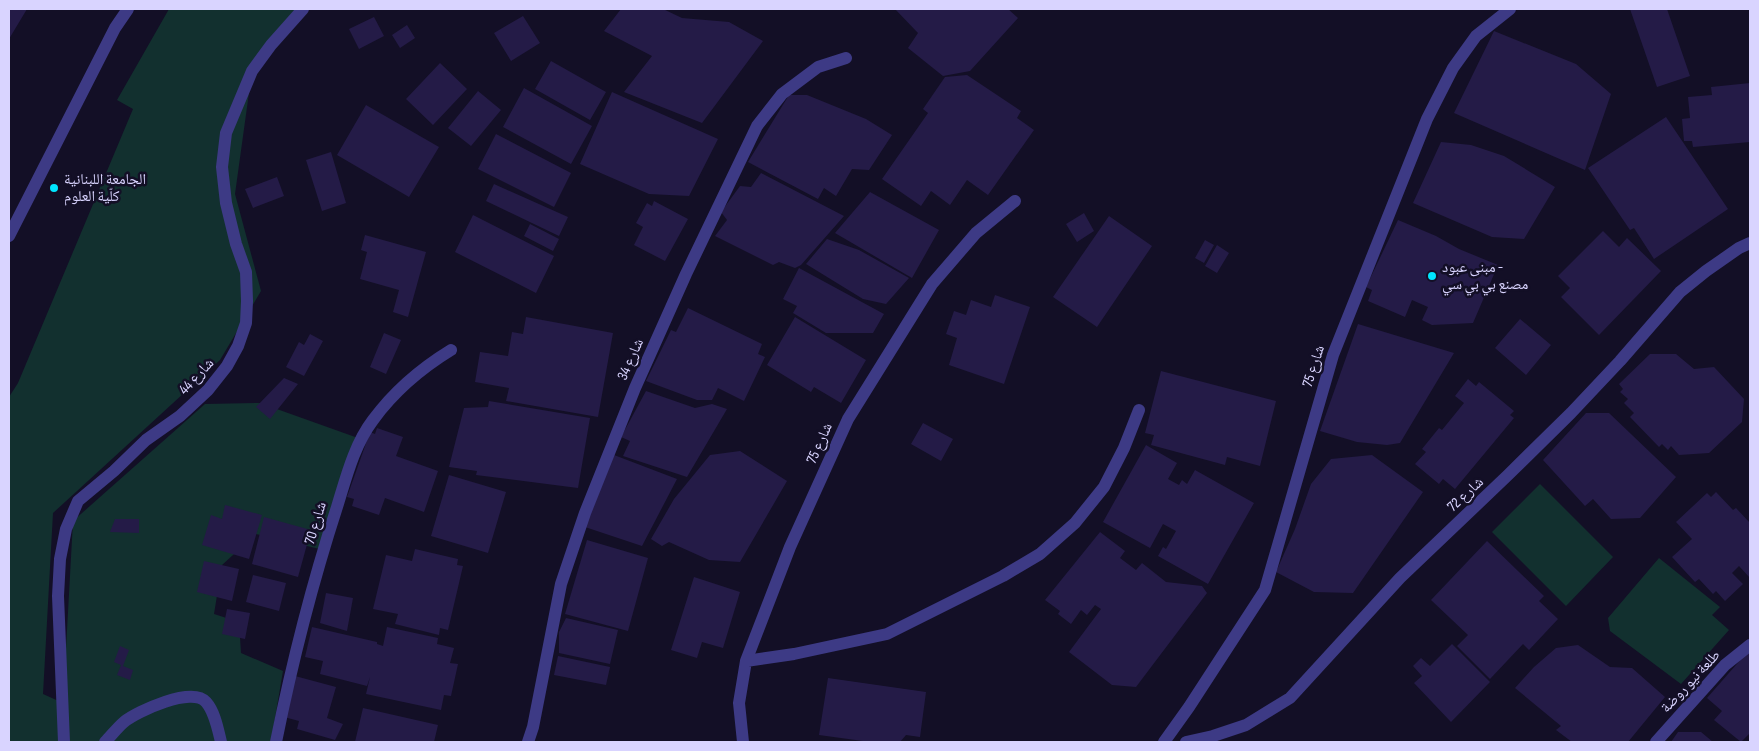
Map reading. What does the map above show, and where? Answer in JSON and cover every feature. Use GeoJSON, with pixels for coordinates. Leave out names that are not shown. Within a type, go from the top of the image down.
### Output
{"type":"FeatureCollection","features":[{"type":"Feature","properties":{"kind":"street"},"geometry":{"type":"LineString","coordinates":[[9,236],[115,28],[128,9]]}},
{"type":"Feature","properties":{"kind":"street","name":"شارع 44"},"geometry":{"type":"LineString","coordinates":[[64,742],[58,596],[60,560],[66,529],[78,501],[114,471],[146,440],[180,416],[208,390],[227,366],[238,346],[246,323],[248,301],[246,272],[236,244],[226,203],[222,167],[226,134],[252,71],[271,45],[303,9]]}},
{"type":"Feature","properties":{"kind":"street","name":"شارع 75"},"geometry":{"type":"LineString","coordinates":[[1164,742],[1265,590],[1333,354],[1427,120],[1453,68],[1476,36],[1510,9]]}},
{"type":"Feature","properties":{"kind":"street","name":"شارع 34"},"geometry":{"type":"LineString","coordinates":[[528,742],[533,727],[561,584],[584,513],[635,388],[686,274],[757,126],[782,94],[818,67],[846,58]]}},
{"type":"Feature","properties":{"kind":"street","name":"شارع 75"},"geometry":{"type":"LineString","coordinates":[[743,742],[739,703],[746,661],[790,547],[848,418],[932,284],[976,233],[1015,201]]}},
{"type":"Feature","properties":{"kind":"street","name":"شارع 72"},"geometry":{"type":"LineString","coordinates":[[1186,742],[1213,736],[1246,725],[1290,698],[1400,578],[1577,406],[1620,361],[1680,292],[1738,248],[1750,243]]}},
{"type":"Feature","properties":{"kind":"street","name":"شارع 70"},"geometry":{"type":"LineString","coordinates":[[276,742],[291,671],[331,525],[352,459],[372,422],[394,395],[425,366],[451,350]]}},
{"type":"Feature","properties":{"kind":"street"},"geometry":{"type":"LineString","coordinates":[[746,661],[794,654],[887,634],[1003,576],[1040,554],[1075,523],[1104,487],[1124,448],[1139,410]]}},
{"type":"Feature","properties":{"kind":"street","name":"طلعة نيو روضة"},"geometry":{"type":"LineString","coordinates":[[1656,742],[1725,665],[1750,645]]}},
{"type":"Feature","properties":{"kind":"street"},"geometry":{"type":"LineString","coordinates":[[105,742],[123,723],[136,715],[182,697],[193,696],[200,697],[206,701],[221,742]]}},
{"type":"Feature","properties":{"kind":"street","name":"شارع 34"},"geometry":{"type":"LineString","coordinates":[[533,727],[537,742]]}},
{"type":"Feature","properties":{"kind":"green space"},"geometry":{"type":"Polygon","coordinates":[[[169,9],[304,9],[252,71],[235,194],[261,291],[220,360],[53,513],[43,694],[63,703],[73,521],[205,404],[260,403],[358,438],[324,550],[256,534],[222,565],[214,614],[239,622],[241,653],[283,671],[271,742],[9,742],[9,397],[18,383],[133,109],[117,100],[169,9]]]}},
{"type":"Feature","properties":{"kind":"green space"},"geometry":{"type":"Polygon","coordinates":[[[1540,484],[1613,557],[1566,606],[1492,532],[1540,484]]]}},
{"type":"Feature","properties":{"kind":"green space"},"geometry":{"type":"Polygon","coordinates":[[[1659,558],[1720,607],[1712,615],[1729,630],[1681,684],[1610,631],[1608,618],[1659,558]]]}},
{"type":"Feature","properties":{"kind":"building"},"geometry":{"type":"Polygon","coordinates":[[[9,9],[27,9],[9,39],[9,9]]]}},
{"type":"Feature","properties":{"kind":"building"},"geometry":{"type":"Polygon","coordinates":[[[621,9],[663,9],[682,18],[729,22],[763,41],[702,123],[624,92],[652,56],[604,31],[621,9]]]}},
{"type":"Feature","properties":{"kind":"building"},"geometry":{"type":"Polygon","coordinates":[[[895,9],[1008,9],[1018,18],[970,71],[943,76],[908,48],[918,33],[895,9]]]}},
{"type":"Feature","properties":{"kind":"building"},"geometry":{"type":"Polygon","coordinates":[[[1630,9],[1667,9],[1690,76],[1657,87],[1630,9]]]}},
{"type":"Feature","properties":{"kind":"building"},"geometry":{"type":"Polygon","coordinates":[[[523,16],[540,43],[511,61],[494,33],[523,16]]]}},
{"type":"Feature","properties":{"kind":"building"},"geometry":{"type":"Polygon","coordinates":[[[374,17],[384,36],[359,49],[349,29],[374,17]]]}},
{"type":"Feature","properties":{"kind":"building"},"geometry":{"type":"Polygon","coordinates":[[[407,25],[415,38],[400,48],[392,35],[407,25]]]}},
{"type":"Feature","properties":{"kind":"building"},"geometry":{"type":"Polygon","coordinates":[[[1494,31],[1576,64],[1611,94],[1585,170],[1454,113],[1494,31]]]}},
{"type":"Feature","properties":{"kind":"building"},"geometry":{"type":"Polygon","coordinates":[[[551,61],[606,92],[590,120],[535,89],[551,61]]]}},
{"type":"Feature","properties":{"kind":"building"},"geometry":{"type":"Polygon","coordinates":[[[440,63],[467,89],[433,125],[406,99],[440,63]]]}},
{"type":"Feature","properties":{"kind":"building"},"geometry":{"type":"Polygon","coordinates":[[[967,75],[1021,111],[1017,118],[1034,130],[988,195],[967,180],[950,205],[931,191],[921,206],[882,179],[928,113],[923,109],[945,77],[967,75]]]}},
{"type":"Feature","properties":{"kind":"building"},"geometry":{"type":"Polygon","coordinates":[[[1750,83],[1750,142],[1693,147],[1692,141],[1684,141],[1682,119],[1690,118],[1688,97],[1712,95],[1711,87],[1750,83]]]}},
{"type":"Feature","properties":{"kind":"building"},"geometry":{"type":"Polygon","coordinates":[[[524,88],[592,126],[571,164],[503,127],[524,88]]]}},
{"type":"Feature","properties":{"kind":"building"},"geometry":{"type":"Polygon","coordinates":[[[478,91],[501,110],[471,146],[448,128],[478,91]]]}},
{"type":"Feature","properties":{"kind":"building"},"geometry":{"type":"Polygon","coordinates":[[[612,92],[718,139],[689,196],[649,194],[580,164],[612,92]]]}},
{"type":"Feature","properties":{"kind":"building"},"geometry":{"type":"Polygon","coordinates":[[[789,95],[807,95],[866,119],[892,135],[869,170],[852,169],[836,196],[824,188],[818,199],[748,162],[789,95]]]}},
{"type":"Feature","properties":{"kind":"building"},"geometry":{"type":"Polygon","coordinates":[[[366,105],[439,147],[409,197],[337,155],[366,105]]]}},
{"type":"Feature","properties":{"kind":"building"},"geometry":{"type":"Polygon","coordinates":[[[1666,117],[1728,209],[1654,259],[1634,228],[1630,230],[1588,168],[1666,117]]]}},
{"type":"Feature","properties":{"kind":"building"},"geometry":{"type":"Polygon","coordinates":[[[496,134],[571,173],[554,207],[478,169],[496,134]]]}},
{"type":"Feature","properties":{"kind":"building"},"geometry":{"type":"Polygon","coordinates":[[[1441,142],[1471,145],[1504,156],[1555,187],[1524,239],[1492,237],[1413,203],[1441,142]]]}},
{"type":"Feature","properties":{"kind":"building"},"geometry":{"type":"Polygon","coordinates":[[[331,152],[346,203],[322,211],[306,160],[331,152]]]}},
{"type":"Feature","properties":{"kind":"building"},"geometry":{"type":"Polygon","coordinates":[[[761,173],[844,216],[801,265],[795,268],[779,262],[773,265],[715,236],[727,220],[721,212],[740,186],[751,187],[761,173]]]}},
{"type":"Feature","properties":{"kind":"building"},"geometry":{"type":"Polygon","coordinates":[[[277,177],[284,196],[253,208],[245,189],[277,177]]]}},
{"type":"Feature","properties":{"kind":"building"},"geometry":{"type":"Polygon","coordinates":[[[494,184],[568,217],[559,236],[486,201],[494,184]]]}},
{"type":"Feature","properties":{"kind":"building"},"geometry":{"type":"Polygon","coordinates":[[[870,192],[939,230],[912,278],[835,233],[870,192]]]}},
{"type":"Feature","properties":{"kind":"building"},"geometry":{"type":"Polygon","coordinates":[[[654,201],[688,219],[665,261],[634,245],[643,227],[636,223],[647,203],[652,206],[654,201]]]}},
{"type":"Feature","properties":{"kind":"building"},"geometry":{"type":"Polygon","coordinates":[[[1084,213],[1094,231],[1077,242],[1066,224],[1084,213]]]}},
{"type":"Feature","properties":{"kind":"building"},"geometry":{"type":"Polygon","coordinates":[[[473,215],[554,256],[536,293],[455,252],[473,215]]]}},
{"type":"Feature","properties":{"kind":"building"},"geometry":{"type":"Polygon","coordinates":[[[1109,216],[1152,246],[1097,327],[1053,297],[1109,216]]]}},
{"type":"Feature","properties":{"kind":"building","name":"مبنى عبود - مصنع بي بي سي"},"geometry":{"type":"Polygon","coordinates":[[[1398,220],[1498,265],[1473,323],[1432,325],[1422,320],[1428,307],[1412,300],[1405,317],[1368,301],[1372,290],[1366,287],[1398,220]]]}},
{"type":"Feature","properties":{"kind":"building"},"geometry":{"type":"Polygon","coordinates":[[[530,224],[559,239],[553,251],[524,236],[530,224]]]}},
{"type":"Feature","properties":{"kind":"building"},"geometry":{"type":"Polygon","coordinates":[[[1603,231],[1619,247],[1627,238],[1661,271],[1599,335],[1561,297],[1570,288],[1558,276],[1603,231]]]}},
{"type":"Feature","properties":{"kind":"building"},"geometry":{"type":"Polygon","coordinates":[[[365,235],[426,252],[408,317],[393,312],[399,290],[360,279],[367,252],[361,250],[365,235]]]}},
{"type":"Feature","properties":{"kind":"building"},"geometry":{"type":"Polygon","coordinates":[[[827,239],[859,250],[909,278],[886,304],[863,299],[806,264],[827,239]]]}},
{"type":"Feature","properties":{"kind":"building"},"geometry":{"type":"Polygon","coordinates":[[[1205,240],[1214,245],[1204,263],[1195,258],[1205,240]]]}},
{"type":"Feature","properties":{"kind":"building"},"geometry":{"type":"Polygon","coordinates":[[[1217,245],[1229,253],[1217,273],[1205,266],[1217,245]]]}},
{"type":"Feature","properties":{"kind":"building"},"geometry":{"type":"Polygon","coordinates":[[[799,268],[884,314],[873,333],[826,333],[793,313],[797,306],[783,299],[799,268]]]}},
{"type":"Feature","properties":{"kind":"building"},"geometry":{"type":"Polygon","coordinates":[[[995,295],[1030,307],[1004,384],[949,365],[957,338],[946,334],[954,311],[966,315],[971,300],[991,307],[995,295]]]}},
{"type":"Feature","properties":{"kind":"building"},"geometry":{"type":"Polygon","coordinates":[[[688,308],[762,344],[758,354],[765,357],[744,401],[718,388],[712,400],[697,400],[646,381],[671,330],[676,332],[688,308]]]}},
{"type":"Feature","properties":{"kind":"building"},"geometry":{"type":"Polygon","coordinates":[[[526,317],[613,333],[598,417],[506,401],[509,388],[475,382],[480,352],[508,356],[512,332],[523,334],[526,317]]]}},
{"type":"Feature","properties":{"kind":"building"},"geometry":{"type":"Polygon","coordinates":[[[795,317],[866,360],[841,403],[814,387],[811,392],[767,365],[795,317]]]}},
{"type":"Feature","properties":{"kind":"building"},"geometry":{"type":"Polygon","coordinates":[[[1520,319],[1551,345],[1526,375],[1495,348],[1520,319]]]}},
{"type":"Feature","properties":{"kind":"building"},"geometry":{"type":"Polygon","coordinates":[[[1358,324],[1454,353],[1400,443],[1387,445],[1357,442],[1320,431],[1358,324]]]}},
{"type":"Feature","properties":{"kind":"building"},"geometry":{"type":"Polygon","coordinates":[[[384,333],[401,340],[386,374],[370,367],[384,333]]]}},
{"type":"Feature","properties":{"kind":"building"},"geometry":{"type":"Polygon","coordinates":[[[310,334],[323,341],[304,376],[286,367],[299,342],[304,345],[310,334]]]}},
{"type":"Feature","properties":{"kind":"building"},"geometry":{"type":"Polygon","coordinates":[[[1650,354],[1676,354],[1694,369],[1714,367],[1744,399],[1742,422],[1709,453],[1679,455],[1671,446],[1668,450],[1662,444],[1659,447],[1630,417],[1634,413],[1624,403],[1628,399],[1620,392],[1623,389],[1619,384],[1650,354]]]}},
{"type":"Feature","properties":{"kind":"building"},"geometry":{"type":"Polygon","coordinates":[[[1161,371],[1276,401],[1260,466],[1227,457],[1225,465],[1151,445],[1154,435],[1145,433],[1161,371]]]}},
{"type":"Feature","properties":{"kind":"building"},"geometry":{"type":"Polygon","coordinates":[[[284,378],[298,384],[270,419],[256,407],[284,378]]]}},
{"type":"Feature","properties":{"kind":"building"},"geometry":{"type":"Polygon","coordinates":[[[1468,379],[1476,386],[1479,382],[1514,411],[1510,415],[1514,418],[1455,489],[1443,479],[1439,484],[1415,464],[1426,452],[1422,449],[1439,428],[1442,430],[1464,403],[1455,396],[1468,379]]]}},
{"type":"Feature","properties":{"kind":"building"},"geometry":{"type":"Polygon","coordinates":[[[646,391],[695,408],[712,404],[727,409],[687,477],[623,456],[630,441],[621,437],[646,391]]]}},
{"type":"Feature","properties":{"kind":"building"},"geometry":{"type":"Polygon","coordinates":[[[489,401],[590,418],[578,488],[476,475],[477,471],[449,467],[464,408],[488,407],[489,401]]]}},
{"type":"Feature","properties":{"kind":"building"},"geometry":{"type":"Polygon","coordinates":[[[1586,413],[1609,413],[1676,477],[1640,518],[1611,519],[1593,499],[1585,506],[1543,460],[1586,413]]]}},
{"type":"Feature","properties":{"kind":"building"},"geometry":{"type":"Polygon","coordinates":[[[923,423],[953,439],[941,461],[911,444],[923,423]]]}},
{"type":"Feature","properties":{"kind":"building"},"geometry":{"type":"Polygon","coordinates":[[[377,428],[403,437],[396,456],[438,471],[424,512],[385,498],[379,515],[352,506],[354,499],[347,497],[370,432],[375,434],[377,428]]]}},
{"type":"Feature","properties":{"kind":"building"},"geometry":{"type":"Polygon","coordinates":[[[1146,445],[1177,463],[1168,479],[1179,485],[1182,480],[1187,484],[1195,470],[1254,503],[1208,584],[1158,556],[1163,547],[1166,549],[1176,531],[1163,524],[1150,548],[1103,522],[1146,445]]]}},
{"type":"Feature","properties":{"kind":"building"},"geometry":{"type":"Polygon","coordinates":[[[740,451],[787,481],[740,562],[709,560],[669,542],[662,546],[651,539],[674,499],[710,455],[740,451]]]}},
{"type":"Feature","properties":{"kind":"building"},"geometry":{"type":"Polygon","coordinates":[[[614,455],[677,479],[642,546],[585,527],[614,455]]]}},
{"type":"Feature","properties":{"kind":"building"},"geometry":{"type":"Polygon","coordinates":[[[1372,455],[1423,492],[1353,593],[1314,592],[1276,572],[1295,529],[1311,484],[1331,459],[1372,455]]]}},
{"type":"Feature","properties":{"kind":"building"},"geometry":{"type":"Polygon","coordinates":[[[449,475],[506,492],[488,553],[431,536],[449,475]]]}},
{"type":"Feature","properties":{"kind":"building"},"geometry":{"type":"Polygon","coordinates":[[[1716,492],[1733,510],[1736,508],[1750,523],[1750,578],[1739,566],[1732,573],[1743,584],[1725,601],[1716,591],[1713,594],[1699,579],[1695,582],[1672,557],[1692,539],[1676,522],[1707,493],[1711,497],[1716,492]]]}},
{"type":"Feature","properties":{"kind":"building"},"geometry":{"type":"Polygon","coordinates":[[[225,505],[262,515],[249,559],[202,545],[211,515],[222,519],[225,505]]]}},
{"type":"Feature","properties":{"kind":"building"},"geometry":{"type":"Polygon","coordinates":[[[264,517],[311,530],[298,577],[252,564],[264,517]]]}},
{"type":"Feature","properties":{"kind":"building"},"geometry":{"type":"Polygon","coordinates":[[[115,519],[139,519],[139,533],[110,532],[115,519]]]}},
{"type":"Feature","properties":{"kind":"building"},"geometry":{"type":"Polygon","coordinates":[[[1100,532],[1125,551],[1120,558],[1136,570],[1142,563],[1166,582],[1202,586],[1207,593],[1136,687],[1112,685],[1069,652],[1101,609],[1095,605],[1087,615],[1081,610],[1071,624],[1058,614],[1060,611],[1045,600],[1100,532]]]}},
{"type":"Feature","properties":{"kind":"building"},"geometry":{"type":"Polygon","coordinates":[[[587,540],[648,558],[628,631],[565,614],[587,540]]]}},
{"type":"Feature","properties":{"kind":"building"},"geometry":{"type":"Polygon","coordinates":[[[1487,541],[1544,596],[1539,601],[1558,619],[1529,650],[1523,644],[1490,679],[1457,646],[1468,635],[1431,600],[1487,541]]]}},
{"type":"Feature","properties":{"kind":"building"},"geometry":{"type":"Polygon","coordinates":[[[415,549],[458,559],[457,565],[463,566],[448,630],[440,628],[439,635],[395,624],[398,614],[373,609],[386,555],[412,561],[415,549]]]}},
{"type":"Feature","properties":{"kind":"building"},"geometry":{"type":"Polygon","coordinates":[[[204,561],[239,569],[232,601],[197,592],[204,561]]]}},
{"type":"Feature","properties":{"kind":"building"},"geometry":{"type":"Polygon","coordinates":[[[253,575],[286,583],[279,611],[246,602],[253,575]]]}},
{"type":"Feature","properties":{"kind":"building"},"geometry":{"type":"Polygon","coordinates":[[[694,577],[740,592],[723,648],[702,642],[697,658],[671,650],[694,577]]]}},
{"type":"Feature","properties":{"kind":"building"},"geometry":{"type":"Polygon","coordinates":[[[326,593],[353,598],[347,631],[320,623],[326,593]]]}},
{"type":"Feature","properties":{"kind":"building"},"geometry":{"type":"Polygon","coordinates":[[[227,609],[250,613],[245,639],[222,634],[227,609]]]}},
{"type":"Feature","properties":{"kind":"building"},"geometry":{"type":"Polygon","coordinates":[[[566,618],[618,630],[610,664],[559,653],[559,632],[566,618]]]}},
{"type":"Feature","properties":{"kind":"building"},"geometry":{"type":"Polygon","coordinates":[[[312,627],[377,642],[377,644],[383,646],[387,627],[438,638],[437,644],[454,648],[450,663],[458,664],[451,696],[444,695],[441,710],[366,694],[370,677],[367,686],[320,674],[323,661],[305,657],[312,627]]]}},
{"type":"Feature","properties":{"kind":"building"},"geometry":{"type":"Polygon","coordinates":[[[1452,644],[1490,682],[1451,722],[1414,683],[1422,676],[1413,666],[1421,658],[1430,666],[1452,644]]]}},
{"type":"Feature","properties":{"kind":"building"},"geometry":{"type":"Polygon","coordinates":[[[1578,645],[1610,667],[1632,668],[1665,697],[1628,742],[1572,742],[1556,730],[1561,726],[1515,688],[1534,667],[1556,648],[1578,645]]]}},
{"type":"Feature","properties":{"kind":"building"},"geometry":{"type":"Polygon","coordinates":[[[120,646],[129,650],[123,666],[133,670],[130,680],[117,675],[121,665],[114,662],[120,646]]]}},
{"type":"Feature","properties":{"kind":"building"},"geometry":{"type":"Polygon","coordinates":[[[1750,649],[1750,735],[1741,742],[1714,720],[1722,711],[1707,698],[1750,649]]]}},
{"type":"Feature","properties":{"kind":"building"},"geometry":{"type":"Polygon","coordinates":[[[558,656],[610,667],[606,685],[554,675],[558,656]]]}},
{"type":"Feature","properties":{"kind":"building"},"geometry":{"type":"Polygon","coordinates":[[[295,676],[336,687],[327,718],[343,724],[335,740],[297,729],[299,721],[284,717],[295,676]]]}},
{"type":"Feature","properties":{"kind":"building"},"geometry":{"type":"Polygon","coordinates":[[[828,678],[926,692],[920,737],[906,735],[900,742],[870,742],[819,735],[828,678]]]}},
{"type":"Feature","properties":{"kind":"building"},"geometry":{"type":"Polygon","coordinates":[[[363,708],[438,725],[434,742],[355,742],[363,708]]]}},
{"type":"Feature","properties":{"kind":"building"},"geometry":{"type":"Polygon","coordinates":[[[1678,732],[1701,732],[1713,742],[1671,742],[1678,732]]]}},
{"type":"Feature","properties":{"kind":"place","name":"الجامعة اللبنانية كلّية العلوم"},"geometry":{"type":"Point","coordinates":[54,188]}},
{"type":"Feature","properties":{"kind":"place","name":"مبنى عبود - مصنع بي بي سي"},"geometry":{"type":"Point","coordinates":[1432,276]}}]}
